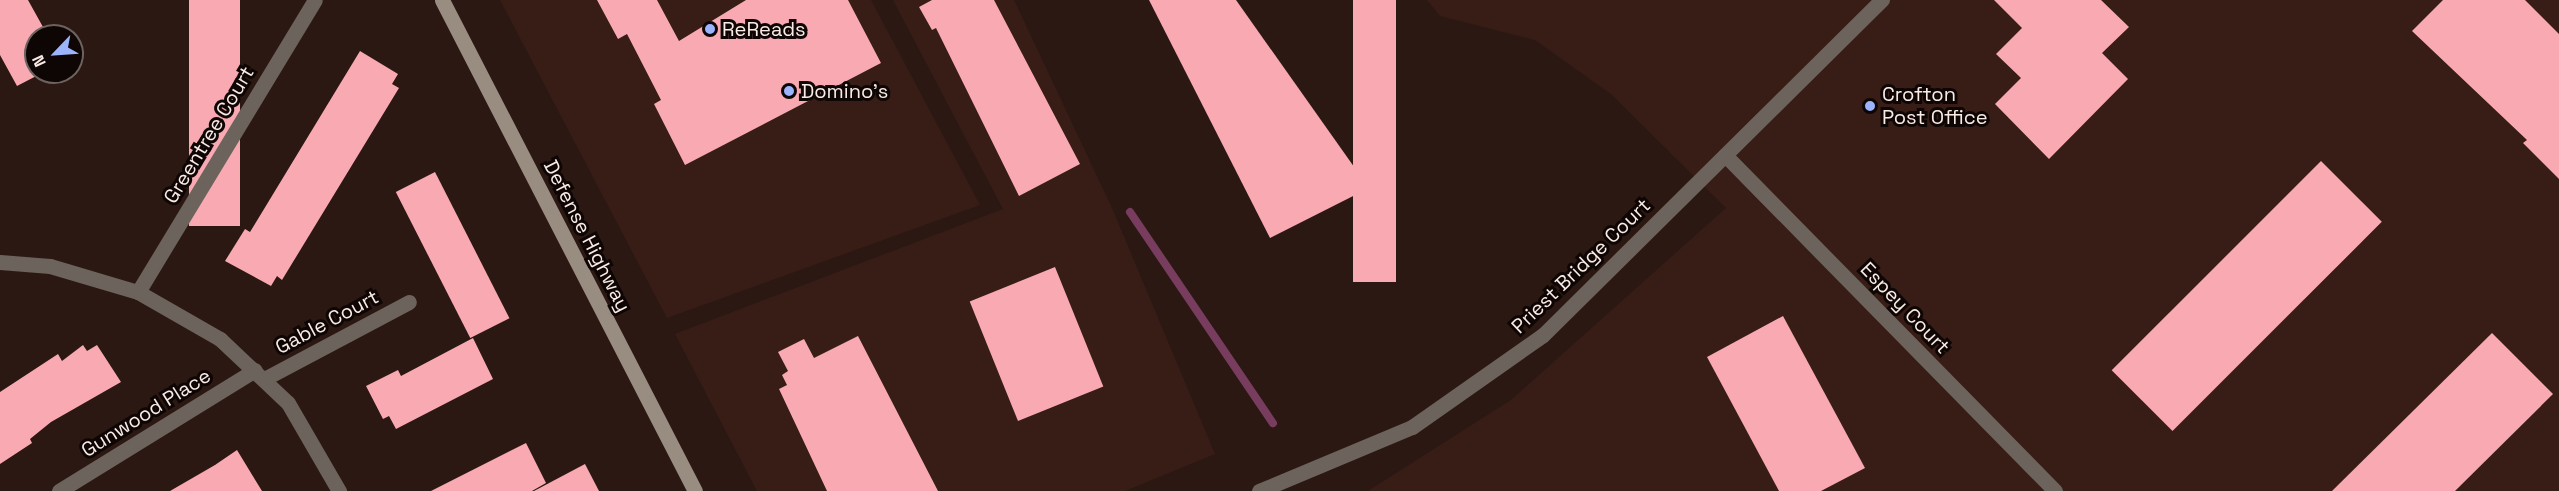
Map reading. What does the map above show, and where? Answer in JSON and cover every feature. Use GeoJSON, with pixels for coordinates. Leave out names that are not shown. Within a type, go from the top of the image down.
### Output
{"type":"FeatureCollection","features":[{"type":"Feature","properties":{"kind":"main road","name":"Defense Highway"},"geometry":{"type":"LineString","coordinates":[[442,0],[695,491]]}},
{"type":"Feature","properties":{"kind":"street","name":"Greentree Court"},"geometry":{"type":"LineString","coordinates":[[138,292],[315,0]]}},
{"type":"Feature","properties":{"kind":"street","name":"Priest Bridge Court"},"geometry":{"type":"LineString","coordinates":[[1259,491],[1412,427],[1498,370],[1595,285],[1882,0]]}},
{"type":"Feature","properties":{"kind":"street","name":"Espey Court"},"geometry":{"type":"LineString","coordinates":[[1725,155],[2055,491]]}},
{"type":"Feature","properties":{"kind":"street"},"geometry":{"type":"LineString","coordinates":[[0,262],[50,266],[138,292],[220,339],[288,403],[339,491]]}},
{"type":"Feature","properties":{"kind":"street","name":"Gable Court"},"geometry":{"type":"LineString","coordinates":[[259,374],[409,302]]}},
{"type":"Feature","properties":{"kind":"street","name":"Gunwood Place"},"geometry":{"type":"LineString","coordinates":[[59,491],[259,374]]}},
{"type":"Feature","properties":{"kind":"shaded area"},"geometry":{"type":"Polygon","coordinates":[[[500,0],[871,0],[980,205],[667,318],[500,0]]]}},
{"type":"Feature","properties":{"kind":"shaded area"},"geometry":{"type":"Polygon","coordinates":[[[893,0],[1014,0],[1112,208],[1215,454],[1125,491],[757,491],[675,334],[1003,209],[893,0]]]}},
{"type":"Feature","properties":{"kind":"shaded area"},"geometry":{"type":"Polygon","coordinates":[[[1427,0],[2559,0],[2559,491],[1368,491],[1511,400],[1726,208],[1611,94],[1535,40],[1440,16],[1427,0]]]}},
{"type":"Feature","properties":{"kind":"building"},"geometry":{"type":"Polygon","coordinates":[[[0,0],[28,0],[41,24],[24,24],[24,82],[17,86],[0,55],[0,0]]]}},
{"type":"Feature","properties":{"kind":"building"},"geometry":{"type":"Polygon","coordinates":[[[189,0],[240,0],[240,226],[189,226],[189,0]]]}},
{"type":"Feature","properties":{"kind":"building"},"geometry":{"type":"Polygon","coordinates":[[[597,0],[657,0],[679,41],[746,0],[848,0],[881,63],[685,165],[654,104],[661,100],[627,34],[618,39],[597,0]]]}},
{"type":"Feature","properties":{"kind":"building"},"geometry":{"type":"Polygon","coordinates":[[[932,0],[994,0],[1080,164],[1019,196],[936,28],[932,30],[919,7],[932,0]]]}},
{"type":"Feature","properties":{"kind":"building"},"geometry":{"type":"Polygon","coordinates":[[[1149,0],[1236,0],[1369,188],[1270,238],[1149,0]]]}},
{"type":"Feature","properties":{"kind":"building"},"geometry":{"type":"Polygon","coordinates":[[[1353,0],[1396,0],[1396,282],[1353,282],[1353,0]]]}},
{"type":"Feature","properties":{"kind":"building"},"geometry":{"type":"Polygon","coordinates":[[[1994,0],[2101,0],[2129,27],[2102,53],[2128,79],[2049,159],[1995,104],[2021,78],[1996,54],[2022,28],[1994,0]]]}},
{"type":"Feature","properties":{"kind":"building"},"geometry":{"type":"Polygon","coordinates":[[[2443,0],[2525,0],[2559,34],[2559,179],[2523,143],[2527,140],[2412,31],[2443,0]]]}},
{"type":"Feature","properties":{"kind":"building"},"geometry":{"type":"Polygon","coordinates":[[[360,51],[398,74],[392,84],[399,88],[282,280],[277,276],[271,286],[225,261],[245,229],[250,232],[360,51]]]}},
{"type":"Feature","properties":{"kind":"building"},"geometry":{"type":"Polygon","coordinates":[[[2321,161],[2382,222],[2173,431],[2112,370],[2321,161]]]}},
{"type":"Feature","properties":{"kind":"building"},"geometry":{"type":"Polygon","coordinates":[[[435,172],[509,318],[470,338],[396,192],[435,172]]]}},
{"type":"Feature","properties":{"kind":"building"},"geometry":{"type":"Polygon","coordinates":[[[1055,267],[1103,387],[1018,421],[970,301],[1055,267]]]}},
{"type":"Feature","properties":{"kind":"building"},"geometry":{"type":"Polygon","coordinates":[[[1783,316],[1865,468],[1821,491],[1779,491],[1707,357],[1783,316]]]}},
{"type":"Feature","properties":{"kind":"building"},"geometry":{"type":"Polygon","coordinates":[[[2492,333],[2553,394],[2455,491],[2332,491],[2492,333]]]}},
{"type":"Feature","properties":{"kind":"building"},"geometry":{"type":"Polygon","coordinates":[[[858,336],[938,491],[827,491],[779,389],[787,385],[782,375],[788,371],[778,352],[804,339],[814,358],[858,336]]]}},
{"type":"Feature","properties":{"kind":"building"},"geometry":{"type":"Polygon","coordinates":[[[473,338],[493,379],[396,429],[389,416],[383,419],[366,386],[398,370],[401,376],[473,338]]]}},
{"type":"Feature","properties":{"kind":"building"},"geometry":{"type":"Polygon","coordinates":[[[83,345],[87,351],[97,345],[121,382],[51,422],[30,439],[32,443],[0,464],[0,392],[58,354],[62,361],[83,345]]]}},
{"type":"Feature","properties":{"kind":"building"},"geometry":{"type":"Polygon","coordinates":[[[526,443],[546,483],[532,491],[431,491],[526,443]]]}},
{"type":"Feature","properties":{"kind":"building"},"geometry":{"type":"Polygon","coordinates":[[[237,450],[262,491],[170,491],[215,465],[237,450]]]}},
{"type":"Feature","properties":{"kind":"building"},"geometry":{"type":"Polygon","coordinates":[[[585,464],[599,491],[534,491],[585,464]]]}},
{"type":"Feature","properties":{"kind":"waterway"},"geometry":{"type":"LineString","coordinates":[[1130,212],[1273,423]]}},
{"type":"Feature","properties":{"kind":"place","name":"ReReads"},"geometry":{"type":"Point","coordinates":[710,29]}},
{"type":"Feature","properties":{"kind":"place","name":"Domino's"},"geometry":{"type":"Point","coordinates":[789,91]}},
{"type":"Feature","properties":{"kind":"place","name":"Crofton Post Office"},"geometry":{"type":"Point","coordinates":[1870,106]}}]}
